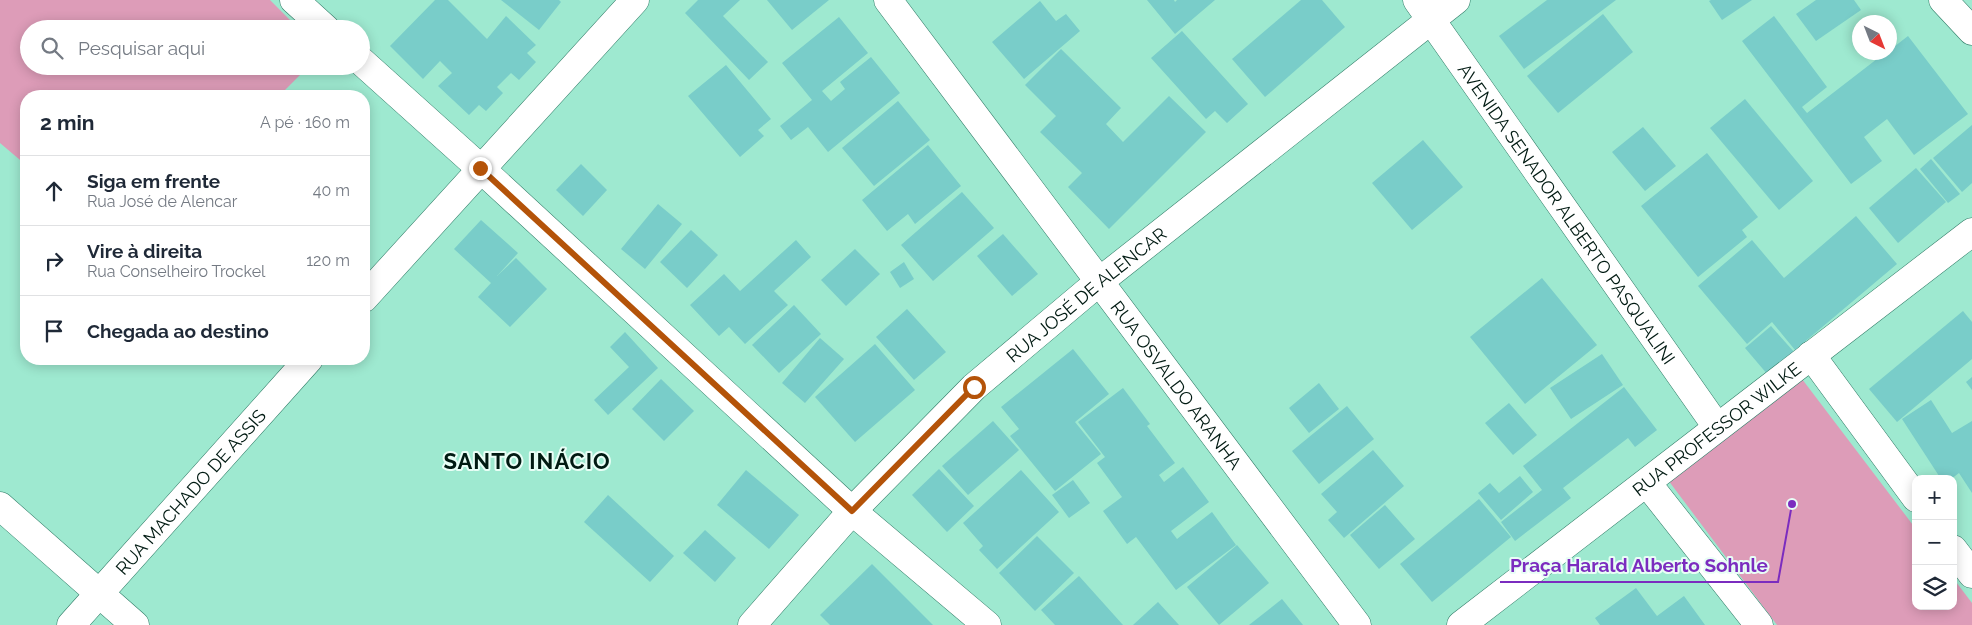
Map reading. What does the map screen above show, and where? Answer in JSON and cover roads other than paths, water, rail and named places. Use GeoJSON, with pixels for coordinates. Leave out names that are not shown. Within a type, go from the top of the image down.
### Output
{"type":"FeatureCollection","features":[{"type":"Feature","properties":{"kind":"street"},"geometry":{"type":"LineString","coordinates":[[294,0],[316,20]]}},
{"type":"Feature","properties":{"kind":"street"},"geometry":{"type":"LineString","coordinates":[[370,291],[480,168],[636,0]]}},
{"type":"Feature","properties":{"kind":"street","name":"RUA OSVALDO ARANHA"},"geometry":{"type":"LineString","coordinates":[[888,0],[1357,625]]}},
{"type":"Feature","properties":{"kind":"street","name":"RUA JOSÉ DE ALENCAR"},"geometry":{"type":"LineString","coordinates":[[752,625],[852,511],[974,387],[1424,10],[1456,0]]}},
{"type":"Feature","properties":{"kind":"street"},"geometry":{"type":"LineString","coordinates":[[1943,0],[1972,31]]}},
{"type":"Feature","properties":{"kind":"street","name":"AVENIDA SENADOR ALBERTO PASQUALINI"},"geometry":{"type":"LineString","coordinates":[[1424,10],[1717,427]]}},
{"type":"Feature","properties":{"kind":"street"},"geometry":{"type":"LineString","coordinates":[[370,69],[852,511],[987,625]]}},
{"type":"Feature","properties":{"kind":"street","name":"RUA PROFESSOR WILKE"},"geometry":{"type":"LineString","coordinates":[[1461,625],[1972,232]]}},
{"type":"Feature","properties":{"kind":"street"},"geometry":{"type":"LineString","coordinates":[[1811,355],[1912,493]]}},
{"type":"Feature","properties":{"kind":"street","name":"RUA MACHADO DE ASSIS"},"geometry":{"type":"LineString","coordinates":[[71,625],[305,365]]}},
{"type":"Feature","properties":{"kind":"street"},"geometry":{"type":"LineString","coordinates":[[1647,483],[1759,625]]}},
{"type":"Feature","properties":{"kind":"street"},"geometry":{"type":"LineString","coordinates":[[0,506],[135,625]]}},
{"type":"Feature","properties":{"kind":"street"},"geometry":{"type":"LineString","coordinates":[[1957,554],[1972,574]]}},
{"type":"Feature","properties":{"kind":"place","name":"Praça Harald Alberto Sohnle"},"geometry":{"type":"Point","coordinates":[1792,504]}},
{"type":"Feature","properties":{"kind":"district","name":"SANTO INÁCIO"},"geometry":{"type":"Point","coordinates":[527,461]}}]}
